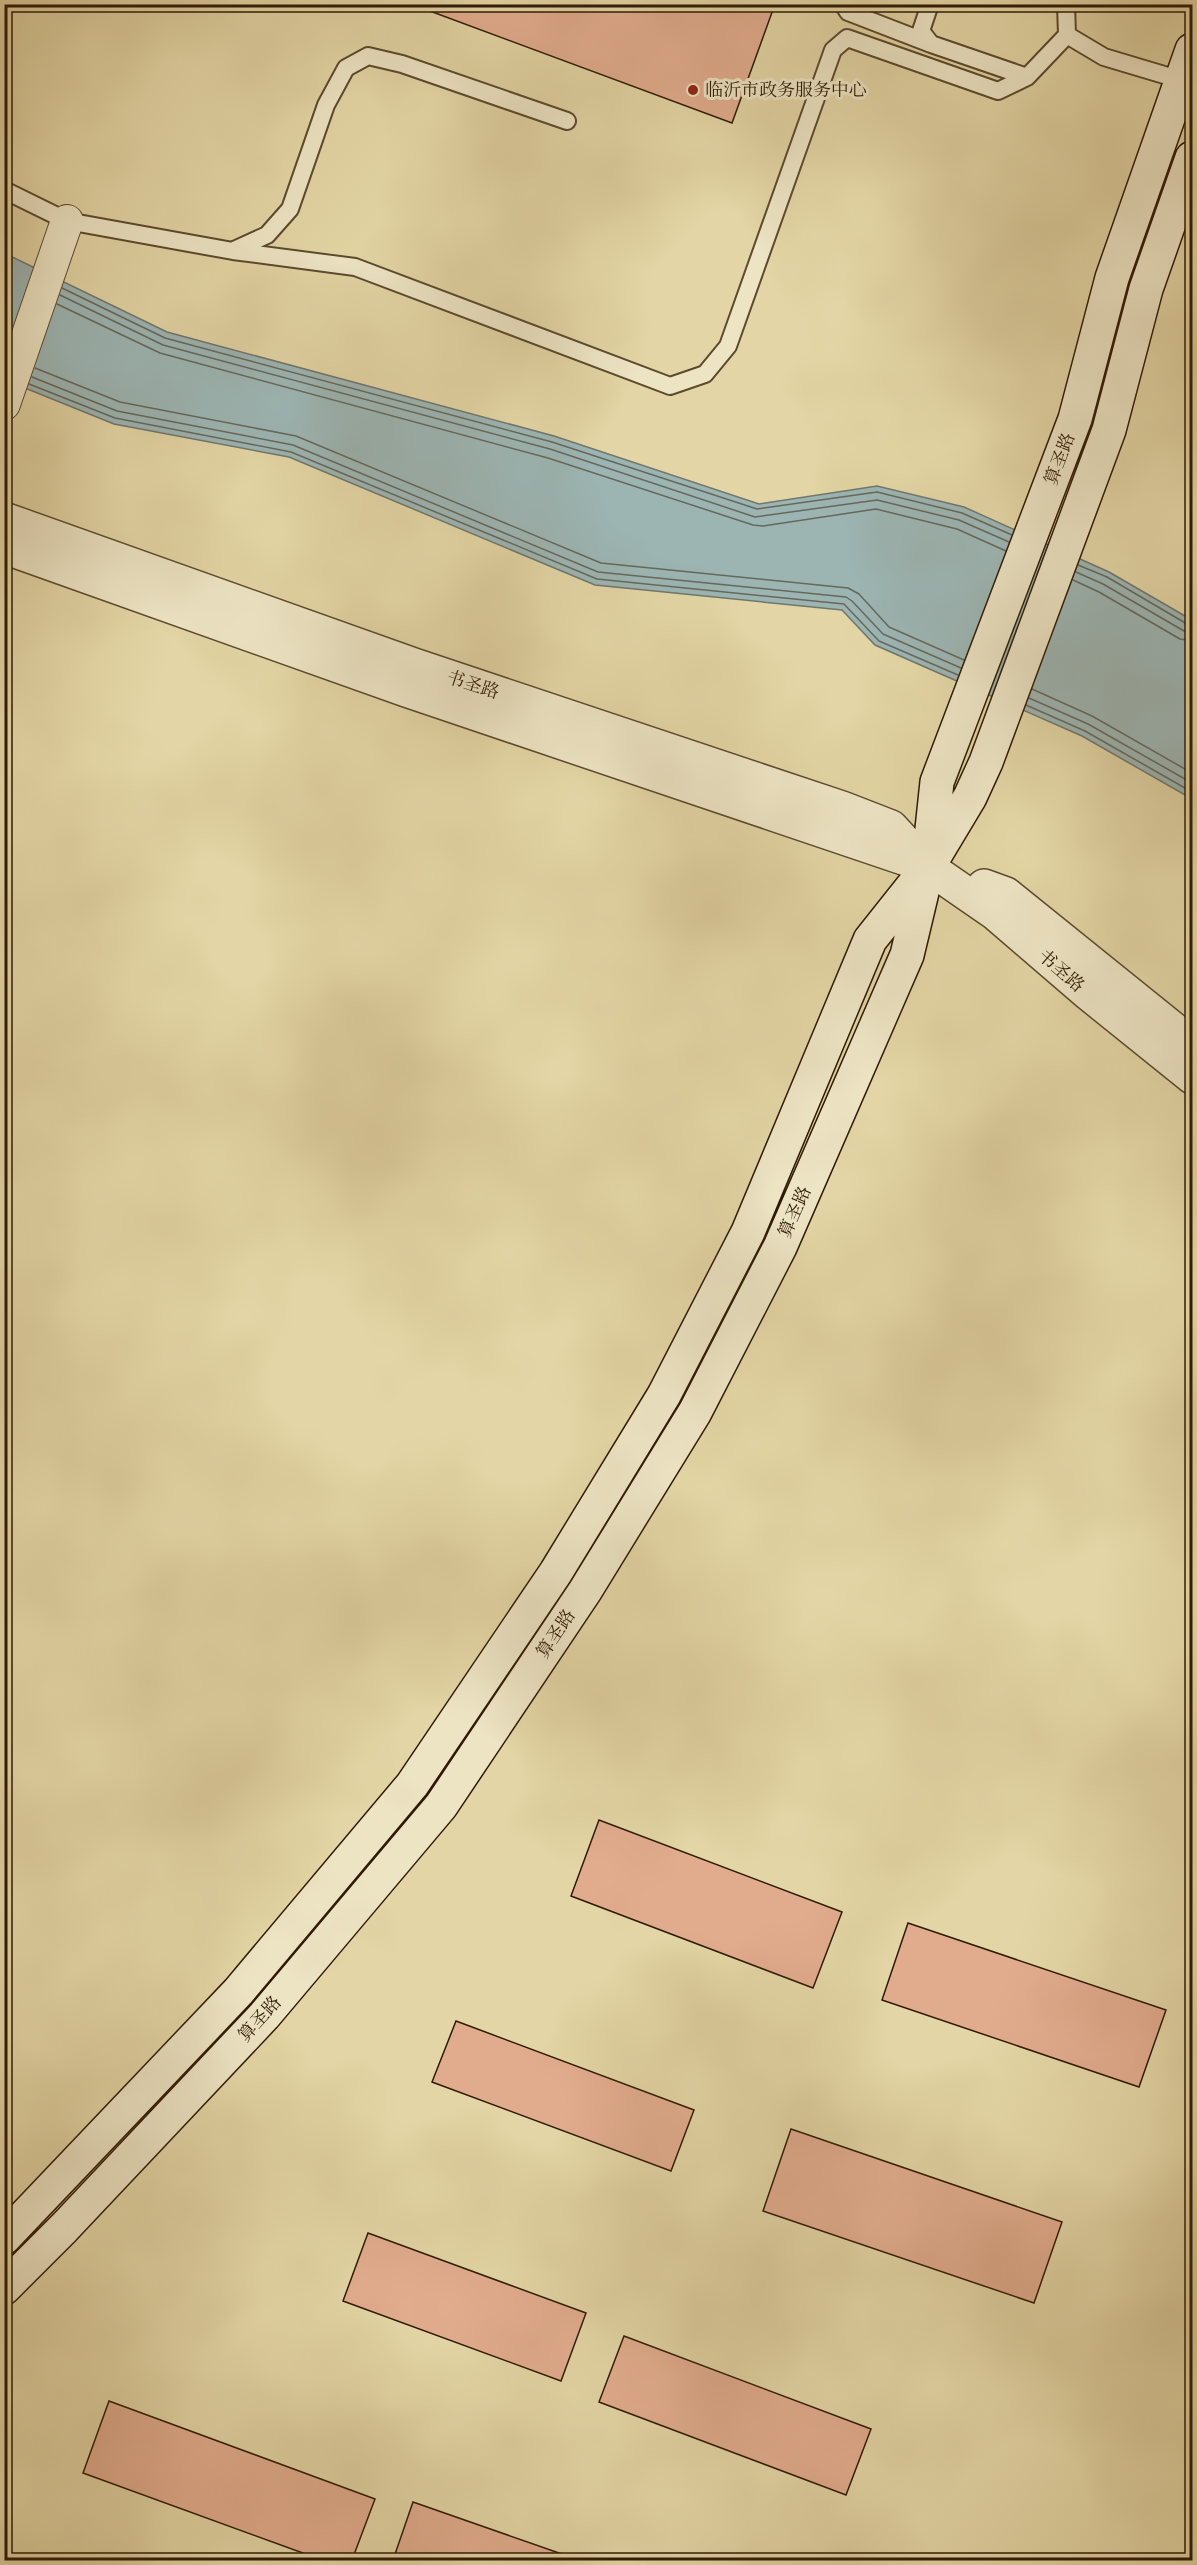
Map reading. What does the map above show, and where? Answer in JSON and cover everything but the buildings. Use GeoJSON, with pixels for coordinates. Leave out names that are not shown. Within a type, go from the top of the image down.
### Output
{"type":"FeatureCollection","features":[{"type":"Feature","properties":{"kind":"main road","name":"算圣路"},"geometry":{"type":"LineString","coordinates":[[4,2288],[264,2016],[441,1806],[585,1591],[694,1412],[780,1247],[907,955],[928,867],[937,782],[1075,419],[1112,278],[1192,50]]}},
{"type":"Feature","properties":{"kind":"main road","name":"算圣路"},"geometry":{"type":"LineString","coordinates":[[4,2238],[238,1992],[419,1776],[556,1572],[664,1395],[748,1232],[870,940],[928,867],[970,797],[995,741],[1109,430],[1146,289],[1192,158]]}},
{"type":"Feature","properties":{"kind":"main road","name":"书圣路"},"geometry":{"type":"LineString","coordinates":[[4,519],[414,665],[842,808],[891,827],[928,867],[996,914],[1089,994],[1192,1077]]}},
{"type":"Feature","properties":{"kind":"main road","name":"书圣路"},"geometry":{"type":"LineString","coordinates":[[4,547],[406,690],[1006,894],[1192,1044]]}},
{"type":"Feature","properties":{"kind":"street"},"geometry":{"type":"LineString","coordinates":[[6,396],[63,233]]}},
{"type":"Feature","properties":{"kind":"lane"},"geometry":{"type":"LineString","coordinates":[[843,4],[848,12],[931,44],[1028,77]]}},
{"type":"Feature","properties":{"kind":"lane"},"geometry":{"type":"LineString","coordinates":[[930,4],[921,31],[931,44]]}},
{"type":"Feature","properties":{"kind":"lane"},"geometry":{"type":"LineString","coordinates":[[4,190],[63,233],[355,267],[670,386],[705,374],[728,346],[832,50],[847,38],[998,92],[1028,77],[1067,35],[1066,4]]}},
{"type":"Feature","properties":{"kind":"lane"},"geometry":{"type":"LineString","coordinates":[[1067,35],[1104,57],[1181,80]]}},
{"type":"Feature","properties":{"kind":"lane"},"geometry":{"type":"LineString","coordinates":[[233,251],[267,235],[290,209],[326,105],[346,68],[368,56],[402,64],[567,121]]}},
{"type":"Feature","properties":{"kind":"water"},"geometry":{"type":"Polygon","coordinates":[[[4,253],[167,332],[554,436],[759,504],[877,486],[964,507],[1109,572],[1192,620],[1192,799],[1082,736],[875,645],[842,610],[595,585],[289,457],[114,424],[5,380],[4,253]]]}},
{"type":"Feature","properties":{"kind":"place","name":"临沂市政务服务中心"},"geometry":{"type":"Point","coordinates":[693,90]}}]}
